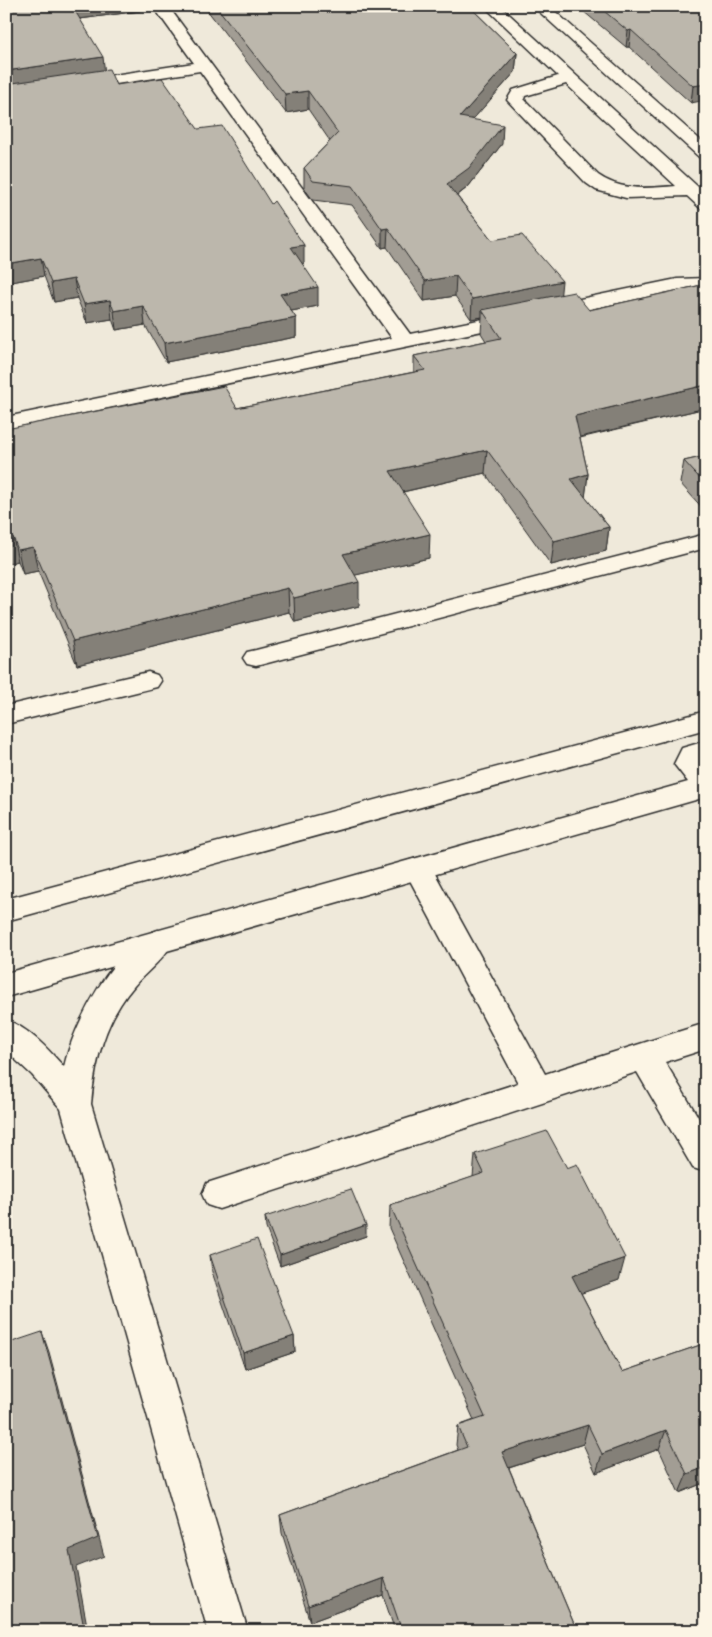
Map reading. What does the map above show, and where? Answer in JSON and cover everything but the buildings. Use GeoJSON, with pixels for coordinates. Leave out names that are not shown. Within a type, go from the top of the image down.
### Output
{"type":"FeatureCollection","features":[{"type":"Feature","properties":{"kind":"street"},"geometry":{"type":"LineString","coordinates":[[160,6],[404,341]]}},
{"type":"Feature","properties":{"kind":"street"},"geometry":{"type":"LineString","coordinates":[[491,6],[706,204]]}},
{"type":"Feature","properties":{"kind":"street"},"geometry":{"type":"LineString","coordinates":[[540,6],[706,154]]}},
{"type":"Feature","properties":{"kind":"street"},"geometry":{"type":"LineString","coordinates":[[6,96],[204,66]]}},
{"type":"Feature","properties":{"kind":"street"},"geometry":{"type":"LineString","coordinates":[[569,78],[519,93],[515,100],[592,179],[602,187],[618,192],[691,190]]}},
{"type":"Feature","properties":{"kind":"street"},"geometry":{"type":"LineString","coordinates":[[678,129],[706,133]]}},
{"type":"Feature","properties":{"kind":"street"},"geometry":{"type":"LineString","coordinates":[[677,286],[706,271]]}},
{"type":"Feature","properties":{"kind":"street"},"geometry":{"type":"LineString","coordinates":[[6,423],[677,286],[706,284]]}},
{"type":"Feature","properties":{"kind":"street"},"geometry":{"type":"LineString","coordinates":[[256,658],[706,541]]}},
{"type":"Feature","properties":{"kind":"street"},"geometry":{"type":"LineString","coordinates":[[6,715],[148,681]]}},
{"type":"Feature","properties":{"kind":"street"},"geometry":{"type":"LineString","coordinates":[[6,910],[706,720]]}},
{"type":"Feature","properties":{"kind":"street"},"geometry":{"type":"LineString","coordinates":[[706,750],[691,755],[687,764],[694,773],[706,780]]}},
{"type":"Feature","properties":{"kind":"street"},"geometry":{"type":"LineString","coordinates":[[6,986],[706,787]]}},
{"type":"Feature","properties":{"kind":"street"},"geometry":{"type":"LineString","coordinates":[[418,869],[538,1091]]}},
{"type":"Feature","properties":{"kind":"street"},"geometry":{"type":"LineString","coordinates":[[75,1104],[77,1073],[85,1042],[97,1014],[114,988],[134,964],[158,942]]}},
{"type":"Feature","properties":{"kind":"street"},"geometry":{"type":"LineString","coordinates":[[6,1033],[32,1052],[56,1077],[75,1104],[228,1631]]}},
{"type":"Feature","properties":{"kind":"street"},"geometry":{"type":"LineString","coordinates":[[220,1194],[706,1036]]}},
{"type":"Feature","properties":{"kind":"street"},"geometry":{"type":"LineString","coordinates":[[644,1056],[705,1158]]}}]}
